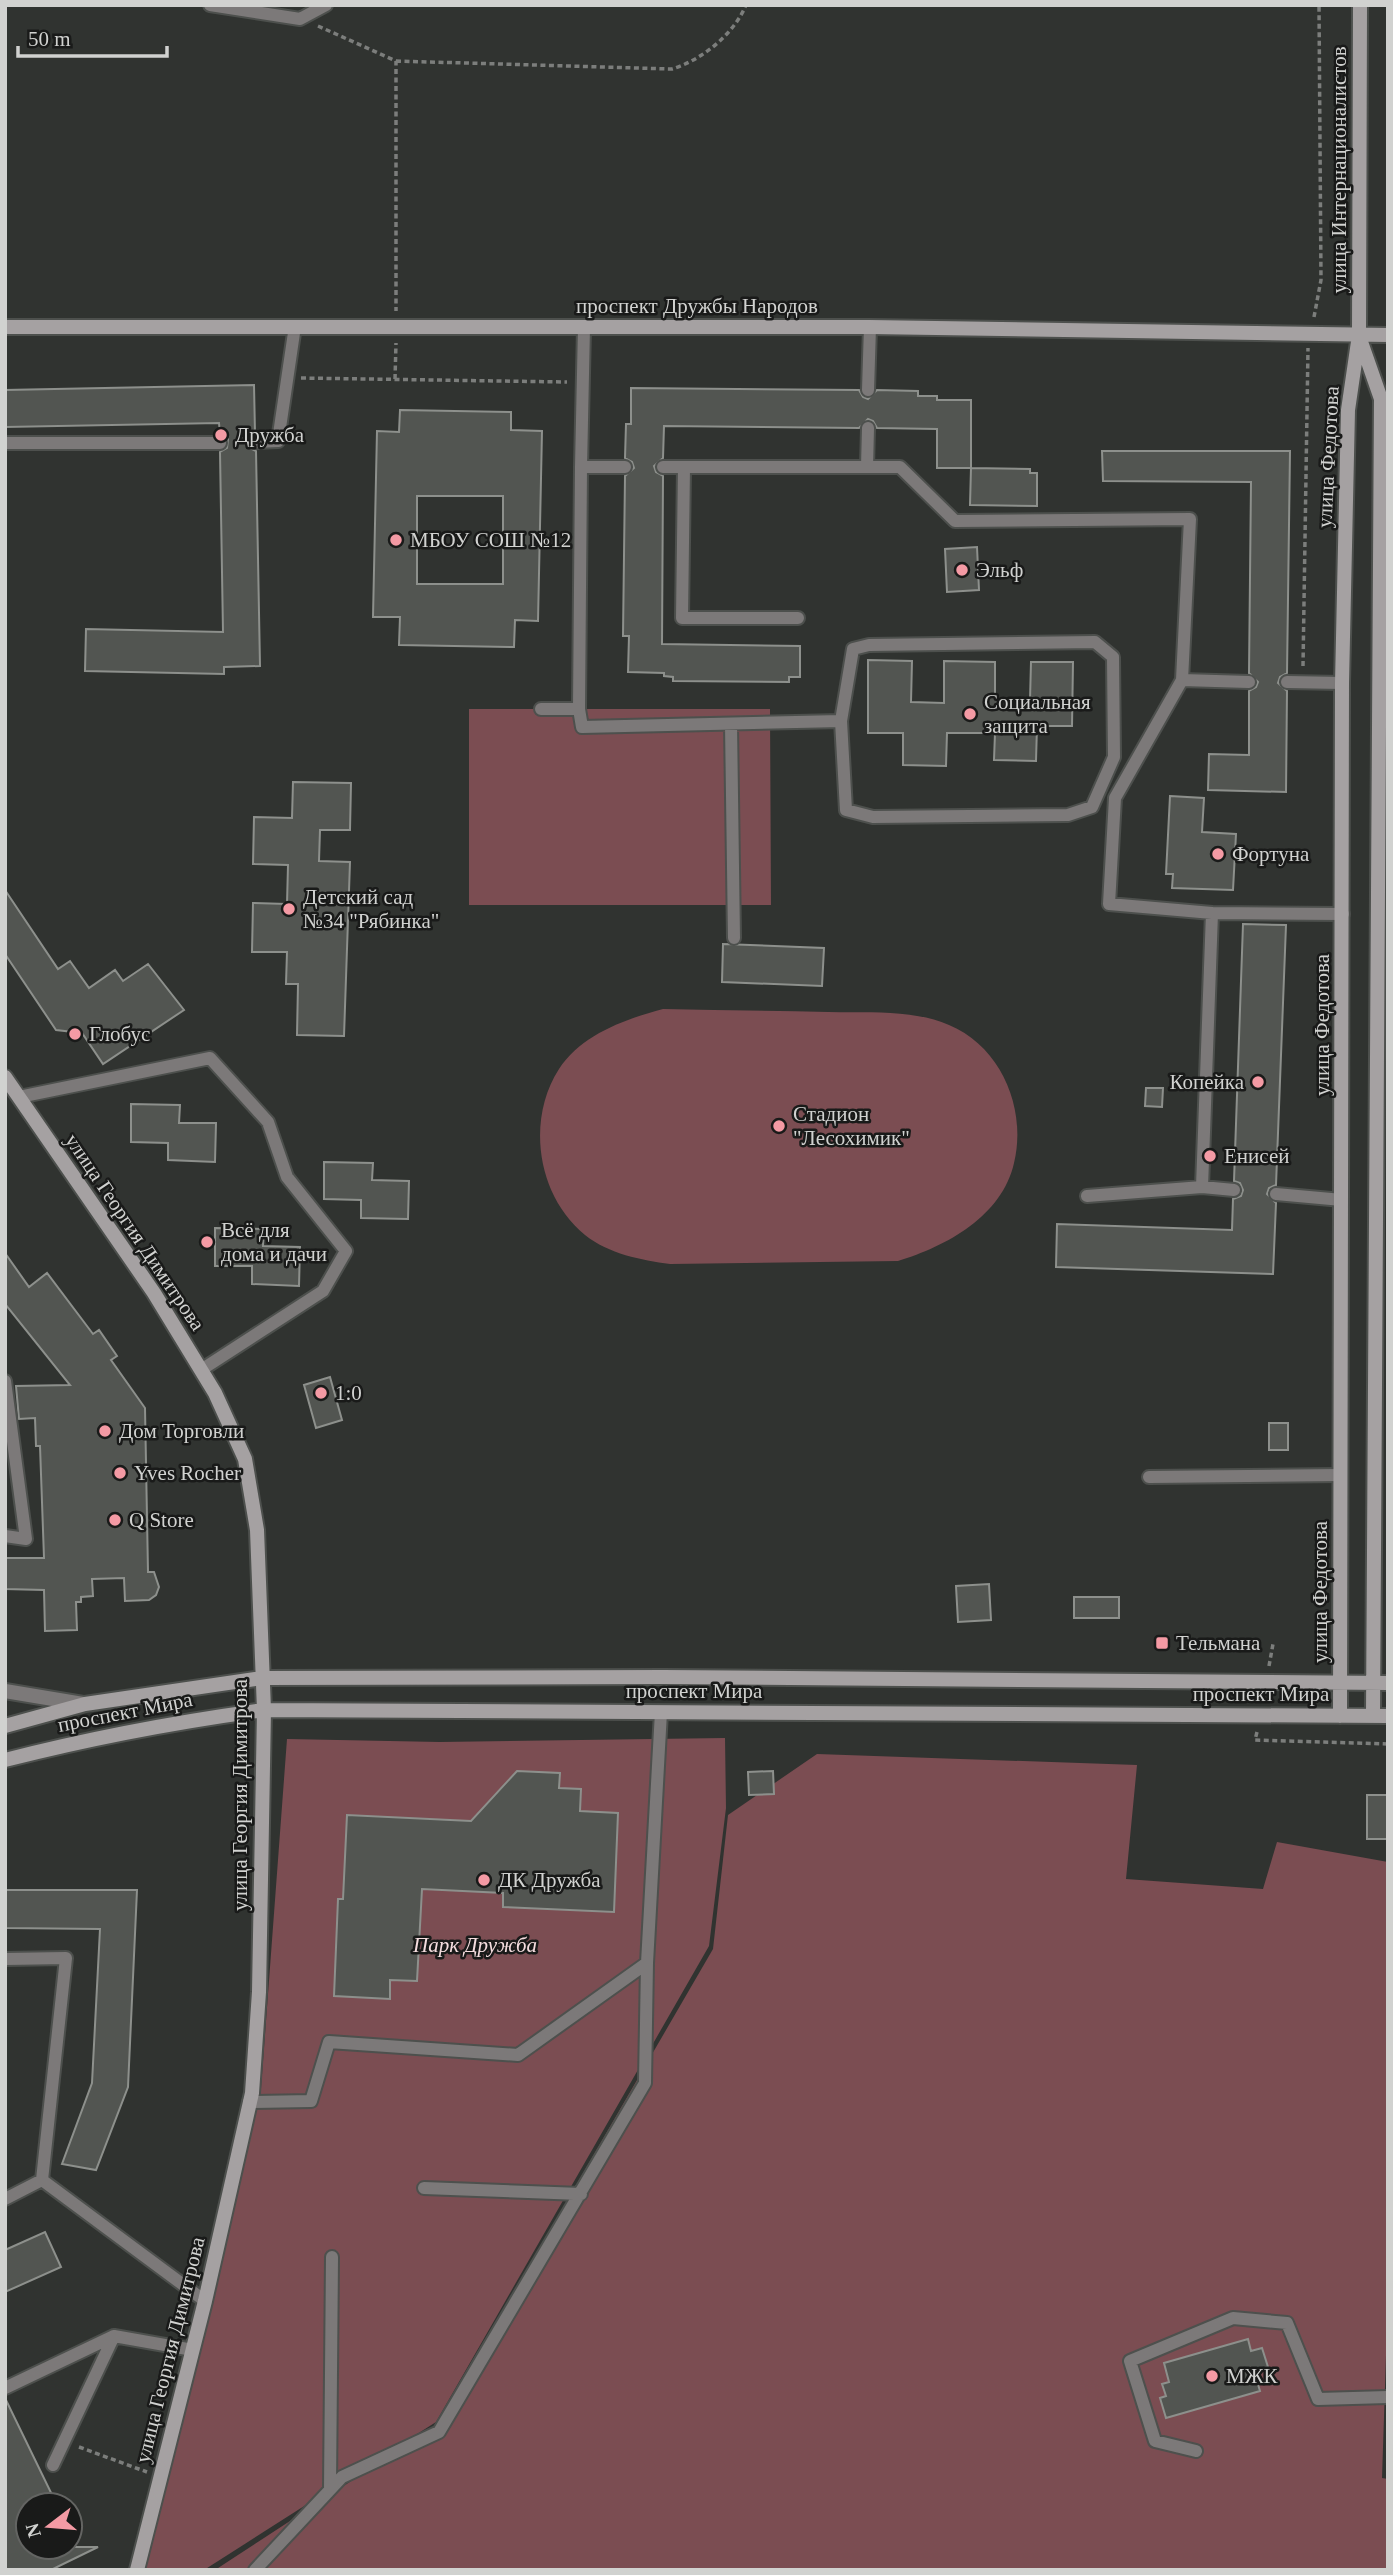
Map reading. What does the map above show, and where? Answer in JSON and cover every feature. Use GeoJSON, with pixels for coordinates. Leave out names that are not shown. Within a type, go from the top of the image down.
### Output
{"type":"FeatureCollection","features":[{"type":"Feature","properties":{"kind":"street","name":"улица Интернационалистов"},"geometry":{"type":"LineString","coordinates":[[1359,335],[1360,5]]}},
{"type":"Feature","properties":{"kind":"street","name":"проспект Дружбы Народов"},"geometry":{"type":"LineString","coordinates":[[5,327],[870,327],[1388,335]]}},
{"type":"Feature","properties":{"kind":"street","name":"улица Федотова"},"geometry":{"type":"LineString","coordinates":[[1340,1716],[1342,683],[1348,410],[1359,335]]}},
{"type":"Feature","properties":{"kind":"street"},"geometry":{"type":"LineString","coordinates":[[1359,335],[1381,399],[1380,1716]]}},
{"type":"Feature","properties":{"kind":"street","name":"улица Георгия Димитрова"},"geometry":{"type":"LineString","coordinates":[[5,1077],[154,1293],[215,1393],[245,1459],[257,1530],[264,1710],[259,1992],[249,2102],[205,2301],[137,2570]]}},
{"type":"Feature","properties":{"kind":"street","name":"проспект Мира"},"geometry":{"type":"LineString","coordinates":[[5,1726],[85,1704],[262,1678],[663,1677],[1380,1683]]}},
{"type":"Feature","properties":{"kind":"street"},"geometry":{"type":"LineString","coordinates":[[5,1691],[85,1704]]}},
{"type":"Feature","properties":{"kind":"street","name":"проспект Мира"},"geometry":{"type":"LineString","coordinates":[[5,1760],[173,1723],[264,1710],[1380,1716]]}},
{"type":"Feature","properties":{"kind":"lane"},"geometry":{"type":"LineString","coordinates":[[210,5],[300,19],[326,5]]}},
{"type":"Feature","properties":{"kind":"lane"},"geometry":{"type":"LineString","coordinates":[[256,442],[278,441],[295,326]]}},
{"type":"Feature","properties":{"kind":"lane"},"geometry":{"type":"LineString","coordinates":[[584,327],[580,467],[579,709],[582,727],[841,722]]}},
{"type":"Feature","properties":{"kind":"lane"},"geometry":{"type":"LineString","coordinates":[[869,390],[870,327]]}},
{"type":"Feature","properties":{"kind":"lane"},"geometry":{"type":"LineString","coordinates":[[867,467],[868,428]]}},
{"type":"Feature","properties":{"kind":"lane"},"geometry":{"type":"LineString","coordinates":[[5,443],[220,443]]}},
{"type":"Feature","properties":{"kind":"lane"},"geometry":{"type":"LineString","coordinates":[[580,467],[625,467]]}},
{"type":"Feature","properties":{"kind":"lane"},"geometry":{"type":"LineString","coordinates":[[663,467],[900,467],[955,521],[1190,519],[1182,680],[1115,798],[1109,904],[1212,913],[1343,914]]}},
{"type":"Feature","properties":{"kind":"lane"},"geometry":{"type":"LineString","coordinates":[[684,467],[682,618],[798,618]]}},
{"type":"Feature","properties":{"kind":"lane"},"geometry":{"type":"LineString","coordinates":[[1095,642],[1112,657],[1114,757],[1092,807],[1068,815],[873,817],[846,810],[841,722],[853,649],[869,645],[1095,642]]}},
{"type":"Feature","properties":{"kind":"lane"},"geometry":{"type":"LineString","coordinates":[[1182,680],[1249,682]]}},
{"type":"Feature","properties":{"kind":"lane"},"geometry":{"type":"LineString","coordinates":[[1287,682],[1342,683]]}},
{"type":"Feature","properties":{"kind":"lane"},"geometry":{"type":"LineString","coordinates":[[541,709],[579,709]]}},
{"type":"Feature","properties":{"kind":"lane"},"geometry":{"type":"LineString","coordinates":[[731,724],[734,938]]}},
{"type":"Feature","properties":{"kind":"lane"},"geometry":{"type":"LineString","coordinates":[[1202,1187],[1212,913]]}},
{"type":"Feature","properties":{"kind":"lane"},"geometry":{"type":"LineString","coordinates":[[19,1097],[210,1058],[268,1122],[287,1177],[346,1251],[323,1291],[201,1370]]}},
{"type":"Feature","properties":{"kind":"lane"},"geometry":{"type":"LineString","coordinates":[[1087,1196],[1202,1187],[1234,1190]]}},
{"type":"Feature","properties":{"kind":"lane"},"geometry":{"type":"LineString","coordinates":[[1276,1194],[1342,1200]]}},
{"type":"Feature","properties":{"kind":"lane"},"geometry":{"type":"LineString","coordinates":[[5,1381],[26,1539],[5,1536]]}},
{"type":"Feature","properties":{"kind":"lane"},"geometry":{"type":"LineString","coordinates":[[1149,1477],[1341,1475]]}},
{"type":"Feature","properties":{"kind":"lane"},"geometry":{"type":"LineString","coordinates":[[255,2570],[342,2477],[439,2432],[645,2083],[647,1963],[661,1712]]}},
{"type":"Feature","properties":{"kind":"lane"},"geometry":{"type":"LineString","coordinates":[[5,1959],[65,1958],[42,2180]]}},
{"type":"Feature","properties":{"kind":"lane"},"geometry":{"type":"LineString","coordinates":[[249,2102],[311,2101],[329,2042],[518,2055],[647,1963]]}},
{"type":"Feature","properties":{"kind":"lane"},"geometry":{"type":"LineString","coordinates":[[5,2199],[42,2180]]}},
{"type":"Feature","properties":{"kind":"lane"},"geometry":{"type":"LineString","coordinates":[[42,2180],[205,2301]]}},
{"type":"Feature","properties":{"kind":"lane"},"geometry":{"type":"LineString","coordinates":[[424,2188],[581,2194]]}},
{"type":"Feature","properties":{"kind":"lane"},"geometry":{"type":"LineString","coordinates":[[330,2489],[332,2257]]}},
{"type":"Feature","properties":{"kind":"lane"},"geometry":{"type":"LineString","coordinates":[[1196,2451],[1155,2441],[1130,2361],[1233,2318],[1286,2323],[1318,2399],[1388,2397]]}},
{"type":"Feature","properties":{"kind":"lane"},"geometry":{"type":"LineString","coordinates":[[5,2388],[114,2336],[193,2350]]}},
{"type":"Feature","properties":{"kind":"lane"},"geometry":{"type":"LineString","coordinates":[[52,2465],[114,2336]]}},
{"type":"Feature","properties":{"kind":"path"},"geometry":{"type":"LineString","coordinates":[[300,19],[396,61],[672,69],[684,65],[724,37],[739,23],[746,5]]}},
{"type":"Feature","properties":{"kind":"path"},"geometry":{"type":"LineString","coordinates":[[395,379],[396,61]]}},
{"type":"Feature","properties":{"kind":"path"},"geometry":{"type":"LineString","coordinates":[[287,378],[583,382]]}},
{"type":"Feature","properties":{"kind":"path"},"geometry":{"type":"LineString","coordinates":[[63,2442],[160,2477]]}},
{"type":"Feature","properties":{"kind":"green space"},"geometry":{"type":"Polygon","coordinates":[[[469,709],[770,709],[771,905],[469,905],[469,709]]]}},
{"type":"Feature","properties":{"kind":"green space","name":"Стадион \"Лесохимик\""},"geometry":{"type":"Polygon","coordinates":[[[663,1009],[890,1013],[920,1016],[949,1025],[968,1035],[983,1048],[1006,1082],[1017,1122],[1014,1163],[1008,1182],[998,1199],[970,1226],[935,1247],[898,1261],[670,1264],[637,1258],[594,1242],[569,1219],[556,1200],[547,1179],[540,1134],[542,1111],[559,1069],[579,1047],[619,1023],[663,1009]]]}},
{"type":"Feature","properties":{"kind":"green space","name":"Парк Дружба"},"geometry":{"type":"Polygon","coordinates":[[[725,1738],[726,1808],[709,1946],[436,2422],[204,2570],[144,2570],[191,2388],[261,2088],[287,1739],[440,1742],[725,1738]]]}},
{"type":"Feature","properties":{"kind":"green space"},"geometry":{"type":"Polygon","coordinates":[[[817,1754],[1137,1765],[1126,1879],[1263,1889],[1277,1842],[1388,1862],[1388,2294],[1382,2478],[1388,2479],[1388,2570],[215,2570],[437,2425],[713,1949],[728,1815],[817,1754]]]}},
{"type":"Feature","properties":{"kind":"building"},"geometry":{"type":"Polygon","coordinates":[[[254,385],[255,433],[250,435],[246,442],[248,447],[256,451],[260,666],[224,667],[224,674],[85,671],[86,629],[223,632],[220,452],[227,448],[228,439],[220,434],[219,423],[5,427],[5,390],[254,385]]]}},
{"type":"Feature","properties":{"kind":"building"},"geometry":{"type":"Polygon","coordinates":[[[631,388],[859,390],[863,397],[868,399],[877,390],[918,391],[918,396],[937,396],[937,400],[971,400],[971,468],[937,468],[937,429],[877,428],[873,421],[868,419],[859,428],[664,426],[663,458],[654,466],[656,472],[663,476],[662,644],[800,646],[800,677],[789,677],[789,682],[673,681],[673,677],[664,676],[664,673],[628,672],[629,636],[623,636],[625,476],[634,468],[632,462],[625,458],[626,424],[631,424],[631,388]]]}},
{"type":"Feature","properties":{"kind":"building","name":"МБОУ СОШ №12"},"geometry":{"type":"Polygon","coordinates":[[[400,410],[511,412],[511,430],[542,431],[538,621],[515,620],[514,647],[399,645],[400,617],[373,617],[377,431],[399,432],[400,410]],[[417,496],[417,584],[503,584],[503,496],[417,496]]]}},
{"type":"Feature","properties":{"kind":"building"},"geometry":{"type":"Polygon","coordinates":[[[1102,451],[1290,451],[1287,673],[1280,677],[1278,683],[1287,691],[1286,792],[1208,790],[1209,754],[1249,755],[1249,691],[1256,687],[1258,682],[1249,673],[1251,482],[1103,481],[1102,451]]]}},
{"type":"Feature","properties":{"kind":"building"},"geometry":{"type":"Polygon","coordinates":[[[971,468],[1030,469],[1030,473],[1037,473],[1037,506],[970,505],[971,468]]]}},
{"type":"Feature","properties":{"kind":"building","name":"Эльф"},"geometry":{"type":"Polygon","coordinates":[[[977,547],[979,590],[947,592],[945,549],[977,547]]]}},
{"type":"Feature","properties":{"kind":"building","name":"Социальная защита"},"geometry":{"type":"Polygon","coordinates":[[[868,660],[912,661],[911,702],[944,703],[944,661],[995,662],[995,699],[1030,700],[1031,662],[1073,662],[1072,726],[1037,726],[1036,761],[994,760],[995,733],[947,733],[946,766],[903,765],[903,733],[868,733],[868,660]]]}},
{"type":"Feature","properties":{"kind":"building","name":"Детский сад №34 \"Рябинка\""},"geometry":{"type":"Polygon","coordinates":[[[293,782],[351,783],[350,830],[320,830],[319,861],[350,862],[344,1036],[297,1035],[298,984],[286,984],[287,952],[252,952],[253,903],[287,904],[288,865],[253,864],[254,817],[292,818],[293,782]]]}},
{"type":"Feature","properties":{"kind":"building"},"geometry":{"type":"Polygon","coordinates":[[[1170,796],[1204,798],[1202,832],[1236,834],[1233,890],[1172,888],[1173,874],[1166,874],[1170,796]]]}},
{"type":"Feature","properties":{"kind":"building"},"geometry":{"type":"Polygon","coordinates":[[[5,890],[58,969],[70,961],[89,988],[115,970],[123,981],[148,964],[184,1010],[103,1064],[82,1033],[56,1030],[5,954],[5,890]]]}},
{"type":"Feature","properties":{"kind":"building"},"geometry":{"type":"Polygon","coordinates":[[[1243,924],[1286,925],[1276,1185],[1269,1188],[1267,1194],[1276,1203],[1273,1274],[1056,1267],[1057,1224],[1232,1230],[1233,1199],[1241,1196],[1243,1190],[1240,1183],[1234,1181],[1243,924]]]}},
{"type":"Feature","properties":{"kind":"building"},"geometry":{"type":"Polygon","coordinates":[[[723,944],[824,948],[822,986],[722,982],[723,944]]]}},
{"type":"Feature","properties":{"kind":"building"},"geometry":{"type":"Polygon","coordinates":[[[1146,1088],[1163,1088],[1162,1107],[1145,1106],[1146,1088]]]}},
{"type":"Feature","properties":{"kind":"building"},"geometry":{"type":"Polygon","coordinates":[[[131,1104],[180,1105],[179,1123],[216,1123],[215,1162],[168,1160],[168,1143],[131,1142],[131,1104]]]}},
{"type":"Feature","properties":{"kind":"building"},"geometry":{"type":"Polygon","coordinates":[[[324,1162],[373,1163],[372,1180],[409,1181],[408,1219],[361,1218],[361,1200],[324,1199],[324,1162]]]}},
{"type":"Feature","properties":{"kind":"building"},"geometry":{"type":"Polygon","coordinates":[[[215,1228],[264,1229],[263,1246],[300,1247],[299,1286],[252,1284],[252,1266],[215,1266],[215,1228]]]}},
{"type":"Feature","properties":{"kind":"building","name":"Дом Торговли"},"geometry":{"type":"Polygon","coordinates":[[[5,1253],[29,1287],[47,1273],[93,1334],[99,1330],[117,1356],[111,1360],[145,1408],[148,1572],[154,1572],[159,1587],[156,1595],[149,1600],[125,1601],[124,1578],[92,1579],[93,1596],[81,1597],[81,1602],[76,1602],[77,1630],[45,1631],[44,1590],[5,1589],[5,1558],[44,1558],[40,1446],[36,1446],[35,1418],[19,1419],[16,1386],[70,1385],[5,1304],[5,1253]]]}},
{"type":"Feature","properties":{"kind":"building"},"geometry":{"type":"Polygon","coordinates":[[[330,1377],[342,1420],[316,1428],[304,1385],[330,1377]]]}},
{"type":"Feature","properties":{"kind":"building"},"geometry":{"type":"Polygon","coordinates":[[[1269,1423],[1288,1423],[1288,1450],[1269,1450],[1269,1423]]]}},
{"type":"Feature","properties":{"kind":"building"},"geometry":{"type":"Polygon","coordinates":[[[989,1584],[991,1620],[958,1622],[956,1586],[989,1584]]]}},
{"type":"Feature","properties":{"kind":"building"},"geometry":{"type":"Polygon","coordinates":[[[1074,1597],[1119,1597],[1119,1618],[1074,1618],[1074,1597]]]}},
{"type":"Feature","properties":{"kind":"building","name":"ДК Дружба"},"geometry":{"type":"Polygon","coordinates":[[[517,1771],[560,1773],[559,1788],[581,1789],[580,1811],[618,1813],[614,1912],[503,1907],[503,1893],[422,1889],[417,1981],[390,1980],[390,1999],[334,1996],[338,1899],[343,1899],[347,1815],[471,1821],[517,1771]]]}},
{"type":"Feature","properties":{"kind":"building"},"geometry":{"type":"Polygon","coordinates":[[[773,1771],[774,1794],[749,1795],[748,1772],[773,1771]]]}},
{"type":"Feature","properties":{"kind":"building"},"geometry":{"type":"Polygon","coordinates":[[[1367,1795],[1388,1795],[1388,1839],[1367,1839],[1367,1795]]]}},
{"type":"Feature","properties":{"kind":"building"},"geometry":{"type":"Polygon","coordinates":[[[5,1890],[137,1890],[128,2087],[96,2170],[62,2164],[92,2083],[100,1929],[5,1928],[5,1890]]]}},
{"type":"Feature","properties":{"kind":"building"},"geometry":{"type":"Polygon","coordinates":[[[45,2232],[61,2267],[5,2292],[5,2250],[45,2232]]]}},
{"type":"Feature","properties":{"kind":"building","name":"МЖК"},"geometry":{"type":"Polygon","coordinates":[[[1248,2339],[1251,2351],[1262,2348],[1268,2367],[1254,2371],[1260,2391],[1166,2418],[1160,2398],[1166,2396],[1162,2384],[1169,2382],[1164,2363],[1248,2339]]]}},
{"type":"Feature","properties":{"kind":"building"},"geometry":{"type":"Polygon","coordinates":[[[5,2398],[50,2491],[14,2491],[14,2561],[69,2561],[51,2570],[5,2570],[5,2398]]]}},
{"type":"Feature","properties":{"kind":"building"},"geometry":{"type":"Polygon","coordinates":[[[84,2547],[98,2547],[84,2554],[84,2547]]]}},
{"type":"Feature","properties":{"kind":"place","name":"Дружба"},"geometry":{"type":"Point","coordinates":[221,435]}},
{"type":"Feature","properties":{"kind":"place","name":"МБОУ СОШ №12"},"geometry":{"type":"Point","coordinates":[396,540]}},
{"type":"Feature","properties":{"kind":"place","name":"Эльф"},"geometry":{"type":"Point","coordinates":[962,570]}},
{"type":"Feature","properties":{"kind":"place","name":"Социальная защита"},"geometry":{"type":"Point","coordinates":[970,714]}},
{"type":"Feature","properties":{"kind":"place","name":"Фортуна"},"geometry":{"type":"Point","coordinates":[1218,854]}},
{"type":"Feature","properties":{"kind":"place","name":"Детский сад №34 \"Рябинка\""},"geometry":{"type":"Point","coordinates":[289,909]}},
{"type":"Feature","properties":{"kind":"place","name":"Глобус"},"geometry":{"type":"Point","coordinates":[75,1034]}},
{"type":"Feature","properties":{"kind":"place","name":"Копейка"},"geometry":{"type":"Point","coordinates":[1258,1082]}},
{"type":"Feature","properties":{"kind":"place","name":"Стадион \"Лесохимик\""},"geometry":{"type":"Point","coordinates":[779,1126]}},
{"type":"Feature","properties":{"kind":"place","name":"Енисей"},"geometry":{"type":"Point","coordinates":[1210,1156]}},
{"type":"Feature","properties":{"kind":"place","name":"Всё для дома и дачи"},"geometry":{"type":"Point","coordinates":[207,1242]}},
{"type":"Feature","properties":{"kind":"place","name":"1:0"},"geometry":{"type":"Point","coordinates":[321,1393]}},
{"type":"Feature","properties":{"kind":"place","name":"Дом Торговли"},"geometry":{"type":"Point","coordinates":[105,1431]}},
{"type":"Feature","properties":{"kind":"place","name":"Yves Rocher"},"geometry":{"type":"Point","coordinates":[120,1473]}},
{"type":"Feature","properties":{"kind":"place","name":"Q Store"},"geometry":{"type":"Point","coordinates":[115,1520]}},
{"type":"Feature","properties":{"kind":"place","name":"Тельмана"},"geometry":{"type":"Point","coordinates":[1162,1643]}},
{"type":"Feature","properties":{"kind":"place","name":"ДК Дружба"},"geometry":{"type":"Point","coordinates":[484,1880]}},
{"type":"Feature","properties":{"kind":"place","name":"МЖК"},"geometry":{"type":"Point","coordinates":[1212,2376]}}]}
